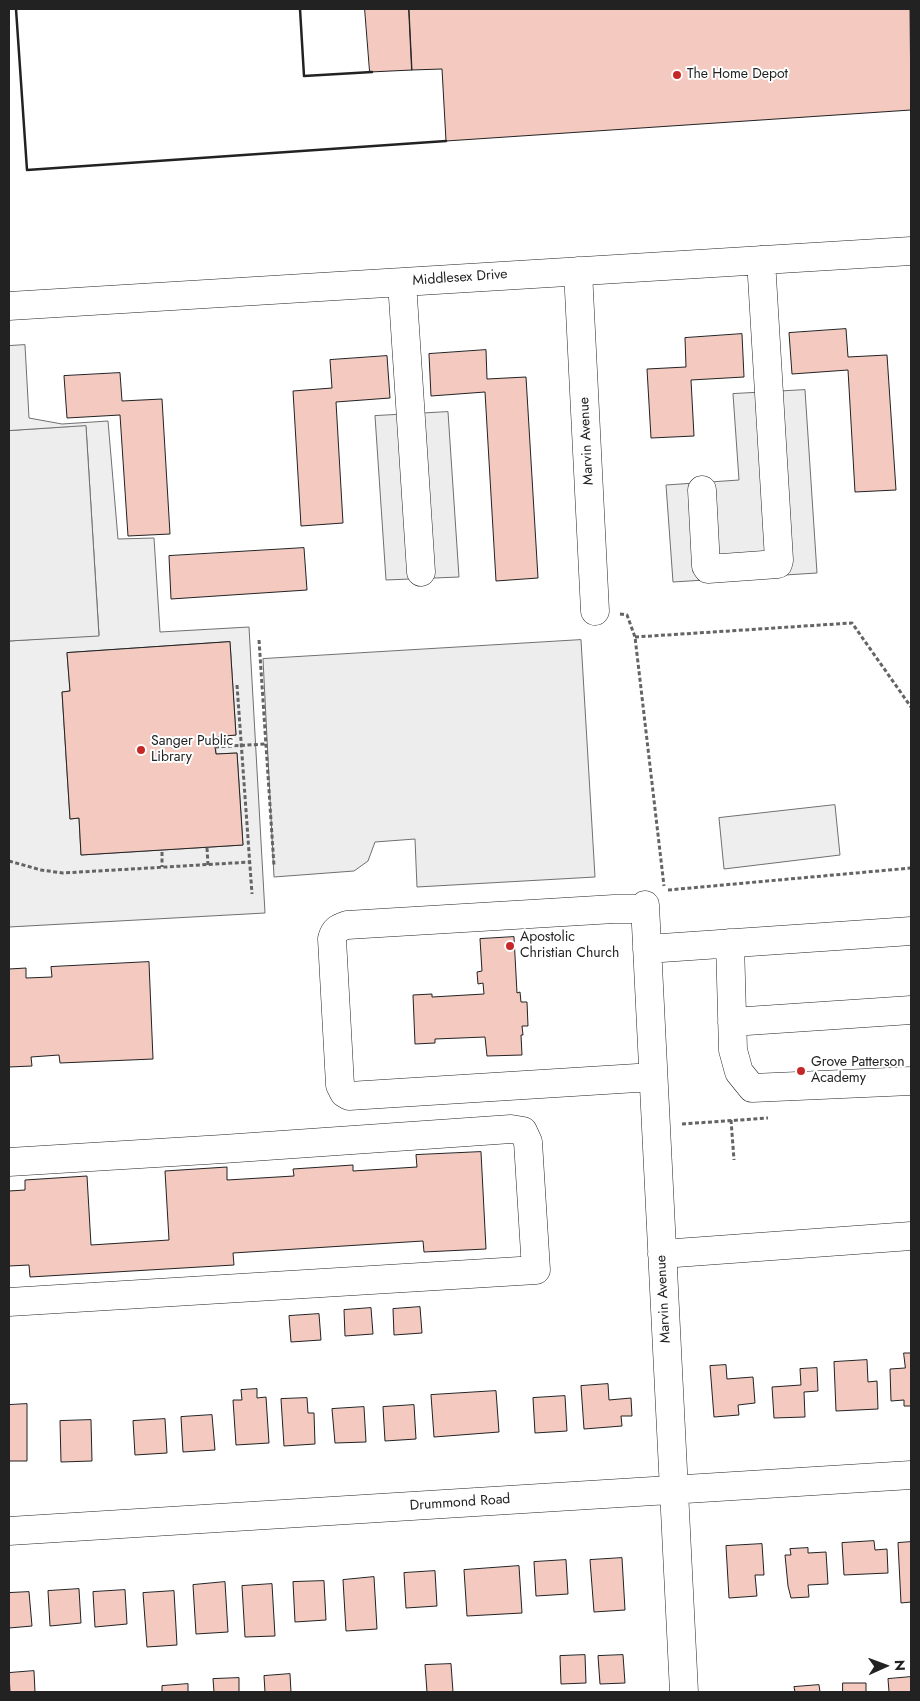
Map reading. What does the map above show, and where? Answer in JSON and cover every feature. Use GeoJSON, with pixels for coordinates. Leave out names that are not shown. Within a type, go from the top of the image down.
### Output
{"type":"FeatureCollection","features":[{"type":"Feature","properties":{"kind":"street","name":"Middlesex Drive"},"geometry":{"type":"LineString","coordinates":[[9,306],[911,251]]}},
{"type":"Feature","properties":{"kind":"street"},"geometry":{"type":"LineString","coordinates":[[702,490],[706,566],[708,569],[778,564],[779,550],[761,260]]}},
{"type":"Feature","properties":{"kind":"street","name":"Marvin Avenue"},"geometry":{"type":"LineString","coordinates":[[578,271],[595,610]]}},
{"type":"Feature","properties":{"kind":"street"},"geometry":{"type":"LineString","coordinates":[[402,282],[421,572]]}},
{"type":"Feature","properties":{"kind":"street","name":"Marvin Avenue"},"geometry":{"type":"LineString","coordinates":[[653,1077],[349,1096],[344,1093],[340,1085],[332,939],[334,931],[339,927],[347,925],[645,907],[684,1692]]}},
{"type":"Feature","properties":{"kind":"street"},"geometry":{"type":"LineString","coordinates":[[647,949],[911,931]]}},
{"type":"Feature","properties":{"kind":"street"},"geometry":{"type":"LineString","coordinates":[[730,943],[733,1050],[739,1072],[752,1088],[911,1081]]}},
{"type":"Feature","properties":{"kind":"street"},"geometry":{"type":"LineString","coordinates":[[732,1022],[911,1010]]}},
{"type":"Feature","properties":{"kind":"street"},"geometry":{"type":"LineString","coordinates":[[9,1162],[511,1129],[522,1131],[528,1142],[536,1270],[9,1302]]}},
{"type":"Feature","properties":{"kind":"street"},"geometry":{"type":"LineString","coordinates":[[662,1254],[911,1236]]}},
{"type":"Feature","properties":{"kind":"street","name":"Drummond Road"},"geometry":{"type":"LineString","coordinates":[[9,1531],[911,1475]]}},
{"type":"Feature","properties":{"kind":"path"},"geometry":{"type":"LineString","coordinates":[[595,610],[627,615],[635,638],[664,891],[911,868]]}},
{"type":"Feature","properties":{"kind":"path"},"geometry":{"type":"LineString","coordinates":[[635,638],[852,623],[911,707]]}},
{"type":"Feature","properties":{"kind":"path"},"geometry":{"type":"LineString","coordinates":[[259,640],[274,866]]}},
{"type":"Feature","properties":{"kind":"path"},"geometry":{"type":"LineString","coordinates":[[237,685],[252,894]]}},
{"type":"Feature","properties":{"kind":"path"},"geometry":{"type":"LineString","coordinates":[[215,746],[265,744]]}},
{"type":"Feature","properties":{"kind":"path"},"geometry":{"type":"LineString","coordinates":[[207,848],[208,865]]}},
{"type":"Feature","properties":{"kind":"path"},"geometry":{"type":"LineString","coordinates":[[162,852],[162,867]]}},
{"type":"Feature","properties":{"kind":"path"},"geometry":{"type":"LineString","coordinates":[[9,862],[63,873],[250,862]]}},
{"type":"Feature","properties":{"kind":"path"},"geometry":{"type":"LineString","coordinates":[[680,1124],[768,1118]]}},
{"type":"Feature","properties":{"kind":"path"},"geometry":{"type":"LineString","coordinates":[[731,1120],[734,1160]]}},
{"type":"Feature","properties":{"kind":"shaded area"},"geometry":{"type":"Polygon","coordinates":[[[25,345],[29,418],[62,424],[108,421],[118,539],[154,538],[160,632],[249,627],[265,913],[9,927],[9,641],[99,635],[86,427],[9,431],[9,346],[25,345]],[[230,642],[67,653],[70,691],[62,692],[70,819],[79,818],[81,855],[243,845],[237,753],[216,754],[215,737],[236,735],[230,642]]]}},
{"type":"Feature","properties":{"kind":"shaded area"},"geometry":{"type":"Polygon","coordinates":[[[805,390],[817,573],[673,582],[666,485],[739,480],[733,394],[805,390]]]}},
{"type":"Feature","properties":{"kind":"shaded area"},"geometry":{"type":"Polygon","coordinates":[[[448,412],[459,577],[386,580],[375,416],[448,412]]]}},
{"type":"Feature","properties":{"kind":"shaded area"},"geometry":{"type":"Polygon","coordinates":[[[86,426],[99,636],[9,641],[9,431],[86,426]]]}},
{"type":"Feature","properties":{"kind":"shaded area"},"geometry":{"type":"Polygon","coordinates":[[[581,640],[595,877],[417,887],[415,839],[375,842],[368,861],[354,871],[274,877],[263,659],[581,640]]]}},
{"type":"Feature","properties":{"kind":"shaded area"},"geometry":{"type":"Polygon","coordinates":[[[835,805],[840,855],[724,869],[719,818],[835,805]]]}},
{"type":"Feature","properties":{"kind":"building"},"geometry":{"type":"Polygon","coordinates":[[[365,9],[409,9],[412,70],[370,72],[365,9]]]}},
{"type":"Feature","properties":{"kind":"building","name":"The Home Depot"},"geometry":{"type":"Polygon","coordinates":[[[409,9],[910,9],[911,110],[446,141],[442,69],[412,70],[409,9]]]}},
{"type":"Feature","properties":{"kind":"building"},"geometry":{"type":"Polygon","coordinates":[[[846,329],[848,357],[887,355],[896,490],[855,492],[848,370],[792,374],[789,333],[846,329]]]}},
{"type":"Feature","properties":{"kind":"building"},"geometry":{"type":"Polygon","coordinates":[[[742,334],[744,377],[691,380],[694,436],[651,438],[647,369],[686,367],[685,338],[742,334]]]}},
{"type":"Feature","properties":{"kind":"building"},"geometry":{"type":"Polygon","coordinates":[[[486,350],[487,379],[526,377],[538,578],[496,581],[485,392],[431,396],[429,354],[486,350]]]}},
{"type":"Feature","properties":{"kind":"building"},"geometry":{"type":"Polygon","coordinates":[[[387,356],[390,398],[336,402],[343,523],[301,526],[293,391],[332,388],[330,360],[387,356]]]}},
{"type":"Feature","properties":{"kind":"building"},"geometry":{"type":"Polygon","coordinates":[[[120,373],[122,401],[162,399],[170,534],[128,536],[120,415],[67,418],[64,376],[120,373]]]}},
{"type":"Feature","properties":{"kind":"building"},"geometry":{"type":"Polygon","coordinates":[[[304,548],[307,590],[171,599],[169,556],[304,548]]]}},
{"type":"Feature","properties":{"kind":"building","name":"Sanger Public Library"},"geometry":{"type":"Polygon","coordinates":[[[230,642],[236,735],[215,737],[215,747],[216,754],[237,753],[243,845],[81,855],[79,818],[70,819],[62,692],[70,691],[67,653],[230,642]]]}},
{"type":"Feature","properties":{"kind":"building","name":"Apostolic Christian Church"},"geometry":{"type":"Polygon","coordinates":[[[514,937],[517,993],[520,992],[521,1002],[527,1002],[528,1026],[522,1026],[522,1055],[487,1056],[485,1037],[435,1039],[435,1043],[415,1044],[413,995],[432,994],[432,997],[484,994],[483,983],[478,984],[477,972],[482,971],[480,939],[514,937]]]}},
{"type":"Feature","properties":{"kind":"building"},"geometry":{"type":"Polygon","coordinates":[[[149,962],[153,1059],[60,1063],[59,1055],[31,1057],[32,1066],[9,1067],[9,969],[26,968],[26,978],[52,977],[51,967],[149,962]]]}},
{"type":"Feature","properties":{"kind":"building"},"geometry":{"type":"Polygon","coordinates":[[[481,1152],[486,1249],[424,1252],[423,1241],[233,1253],[234,1265],[30,1277],[29,1265],[9,1266],[9,1191],[25,1190],[25,1180],[87,1176],[91,1245],[169,1240],[165,1171],[227,1167],[227,1180],[294,1176],[293,1169],[353,1165],[353,1171],[417,1167],[416,1155],[481,1152]]]}},
{"type":"Feature","properties":{"kind":"building"},"geometry":{"type":"Polygon","coordinates":[[[420,1307],[422,1333],[394,1335],[393,1309],[420,1307]]]}},
{"type":"Feature","properties":{"kind":"building"},"geometry":{"type":"Polygon","coordinates":[[[371,1308],[373,1334],[345,1336],[344,1310],[371,1308]]]}},
{"type":"Feature","properties":{"kind":"building"},"geometry":{"type":"Polygon","coordinates":[[[319,1314],[321,1340],[291,1342],[289,1316],[319,1314]]]}},
{"type":"Feature","properties":{"kind":"building"},"geometry":{"type":"Polygon","coordinates":[[[904,1353],[911,1353],[911,1406],[904,1406],[904,1400],[891,1401],[890,1369],[905,1368],[904,1353]]]}},
{"type":"Feature","properties":{"kind":"building"},"geometry":{"type":"Polygon","coordinates":[[[867,1360],[868,1382],[877,1381],[878,1409],[836,1411],[834,1362],[867,1360]]]}},
{"type":"Feature","properties":{"kind":"building"},"geometry":{"type":"Polygon","coordinates":[[[726,1365],[727,1379],[753,1377],[755,1403],[738,1405],[739,1415],[714,1417],[710,1366],[726,1365]]]}},
{"type":"Feature","properties":{"kind":"building"},"geometry":{"type":"Polygon","coordinates":[[[817,1368],[818,1391],[804,1392],[805,1417],[774,1418],[772,1387],[801,1385],[800,1369],[817,1368]]]}},
{"type":"Feature","properties":{"kind":"building"},"geometry":{"type":"Polygon","coordinates":[[[608,1384],[609,1400],[631,1398],[632,1416],[621,1416],[622,1426],[584,1429],[581,1386],[608,1384]]]}},
{"type":"Feature","properties":{"kind":"building"},"geometry":{"type":"Polygon","coordinates":[[[257,1389],[257,1398],[266,1397],[269,1443],[236,1445],[233,1400],[242,1400],[241,1390],[257,1389]]]}},
{"type":"Feature","properties":{"kind":"building"},"geometry":{"type":"Polygon","coordinates":[[[496,1391],[499,1432],[434,1437],[431,1395],[496,1391]]]}},
{"type":"Feature","properties":{"kind":"building"},"geometry":{"type":"Polygon","coordinates":[[[565,1396],[567,1431],[535,1433],[533,1398],[565,1396]]]}},
{"type":"Feature","properties":{"kind":"building"},"geometry":{"type":"Polygon","coordinates":[[[307,1398],[308,1413],[314,1413],[315,1444],[284,1446],[281,1399],[307,1398]]]}},
{"type":"Feature","properties":{"kind":"building"},"geometry":{"type":"Polygon","coordinates":[[[27,1404],[27,1461],[9,1461],[9,1405],[27,1404]]]}},
{"type":"Feature","properties":{"kind":"building"},"geometry":{"type":"Polygon","coordinates":[[[414,1405],[416,1439],[385,1441],[383,1407],[414,1405]]]}},
{"type":"Feature","properties":{"kind":"building"},"geometry":{"type":"Polygon","coordinates":[[[364,1407],[366,1442],[335,1443],[332,1409],[364,1407]]]}},
{"type":"Feature","properties":{"kind":"building"},"geometry":{"type":"Polygon","coordinates":[[[212,1415],[215,1450],[183,1452],[181,1417],[212,1415]]]}},
{"type":"Feature","properties":{"kind":"building"},"geometry":{"type":"Polygon","coordinates":[[[165,1419],[167,1453],[135,1455],[133,1421],[165,1419]]]}},
{"type":"Feature","properties":{"kind":"building"},"geometry":{"type":"Polygon","coordinates":[[[91,1420],[92,1461],[61,1462],[60,1421],[91,1420]]]}},
{"type":"Feature","properties":{"kind":"building"},"geometry":{"type":"Polygon","coordinates":[[[874,1541],[875,1550],[887,1549],[888,1573],[844,1575],[842,1543],[874,1541]]]}},
{"type":"Feature","properties":{"kind":"building"},"geometry":{"type":"Polygon","coordinates":[[[911,1542],[911,1602],[901,1603],[898,1543],[911,1542]]]}},
{"type":"Feature","properties":{"kind":"building"},"geometry":{"type":"Polygon","coordinates":[[[762,1544],[764,1575],[755,1575],[757,1596],[729,1598],[726,1546],[762,1544]]]}},
{"type":"Feature","properties":{"kind":"building"},"geometry":{"type":"Polygon","coordinates":[[[808,1548],[808,1553],[826,1552],[828,1584],[808,1585],[809,1597],[791,1598],[785,1555],[791,1555],[790,1549],[808,1548]]]}},
{"type":"Feature","properties":{"kind":"building"},"geometry":{"type":"Polygon","coordinates":[[[622,1558],[625,1610],[594,1612],[590,1560],[622,1558]]]}},
{"type":"Feature","properties":{"kind":"building"},"geometry":{"type":"Polygon","coordinates":[[[566,1560],[568,1594],[536,1596],[534,1562],[566,1560]]]}},
{"type":"Feature","properties":{"kind":"building"},"geometry":{"type":"Polygon","coordinates":[[[519,1566],[522,1613],[467,1616],[464,1570],[519,1566]]]}},
{"type":"Feature","properties":{"kind":"building"},"geometry":{"type":"Polygon","coordinates":[[[435,1571],[437,1606],[406,1608],[404,1573],[435,1571]]]}},
{"type":"Feature","properties":{"kind":"building"},"geometry":{"type":"Polygon","coordinates":[[[374,1577],[377,1629],[346,1631],[343,1580],[374,1577]]]}},
{"type":"Feature","properties":{"kind":"building"},"geometry":{"type":"Polygon","coordinates":[[[324,1581],[326,1620],[295,1622],[293,1582],[324,1581]]]}},
{"type":"Feature","properties":{"kind":"building"},"geometry":{"type":"Polygon","coordinates":[[[225,1582],[228,1632],[196,1634],[193,1585],[225,1582]]]}},
{"type":"Feature","properties":{"kind":"building"},"geometry":{"type":"Polygon","coordinates":[[[272,1584],[275,1636],[245,1637],[242,1586],[272,1584]]]}},
{"type":"Feature","properties":{"kind":"building"},"geometry":{"type":"Polygon","coordinates":[[[79,1589],[81,1623],[50,1626],[48,1591],[79,1589]]]}},
{"type":"Feature","properties":{"kind":"building"},"geometry":{"type":"Polygon","coordinates":[[[125,1590],[127,1624],[95,1627],[93,1592],[125,1590]]]}},
{"type":"Feature","properties":{"kind":"building"},"geometry":{"type":"Polygon","coordinates":[[[174,1591],[177,1645],[147,1647],[143,1593],[174,1591]]]}},
{"type":"Feature","properties":{"kind":"building"},"geometry":{"type":"Polygon","coordinates":[[[29,1592],[32,1626],[9,1628],[9,1593],[29,1592]]]}},
{"type":"Feature","properties":{"kind":"building"},"geometry":{"type":"Polygon","coordinates":[[[585,1655],[586,1683],[561,1684],[560,1656],[585,1655]]]}},
{"type":"Feature","properties":{"kind":"building"},"geometry":{"type":"Polygon","coordinates":[[[623,1655],[625,1683],[600,1684],[598,1656],[623,1655]]]}},
{"type":"Feature","properties":{"kind":"building"},"geometry":{"type":"Polygon","coordinates":[[[451,1664],[453,1692],[427,1692],[425,1665],[451,1664]]]}},
{"type":"Feature","properties":{"kind":"building"},"geometry":{"type":"Polygon","coordinates":[[[34,1671],[35,1692],[10,1692],[9,1673],[34,1671]]]}},
{"type":"Feature","properties":{"kind":"building"},"geometry":{"type":"Polygon","coordinates":[[[290,1674],[291,1692],[265,1692],[264,1676],[290,1674]]]}},
{"type":"Feature","properties":{"kind":"building"},"geometry":{"type":"Polygon","coordinates":[[[911,1677],[911,1692],[889,1692],[888,1679],[911,1677]]]}},
{"type":"Feature","properties":{"kind":"building"},"geometry":{"type":"Polygon","coordinates":[[[239,1678],[239,1692],[214,1692],[213,1679],[239,1678]]]}},
{"type":"Feature","properties":{"kind":"building"},"geometry":{"type":"Polygon","coordinates":[[[843,1683],[866,1683],[866,1692],[843,1692],[843,1683]]]}},
{"type":"Feature","properties":{"kind":"building"},"geometry":{"type":"Polygon","coordinates":[[[188,1684],[188,1692],[162,1692],[162,1686],[188,1684]]]}},
{"type":"Feature","properties":{"kind":"building"},"geometry":{"type":"Polygon","coordinates":[[[819,1685],[820,1692],[795,1692],[794,1687],[819,1685]]]}},
{"type":"Feature","properties":{"kind":"wall"},"geometry":{"type":"LineString","coordinates":[[16,9],[27,170],[446,141]]}},
{"type":"Feature","properties":{"kind":"wall"},"geometry":{"type":"LineString","coordinates":[[300,9],[304,76],[372,72]]}},
{"type":"Feature","properties":{"kind":"place","name":"The Home Depot"},"geometry":{"type":"Point","coordinates":[677,75]}},
{"type":"Feature","properties":{"kind":"place","name":"Sanger Public Library"},"geometry":{"type":"Point","coordinates":[141,750]}},
{"type":"Feature","properties":{"kind":"place","name":"Apostolic Christian Church"},"geometry":{"type":"Point","coordinates":[510,946]}},
{"type":"Feature","properties":{"kind":"place","name":"Grove Patterson Academy"},"geometry":{"type":"Point","coordinates":[801,1071]}}]}
